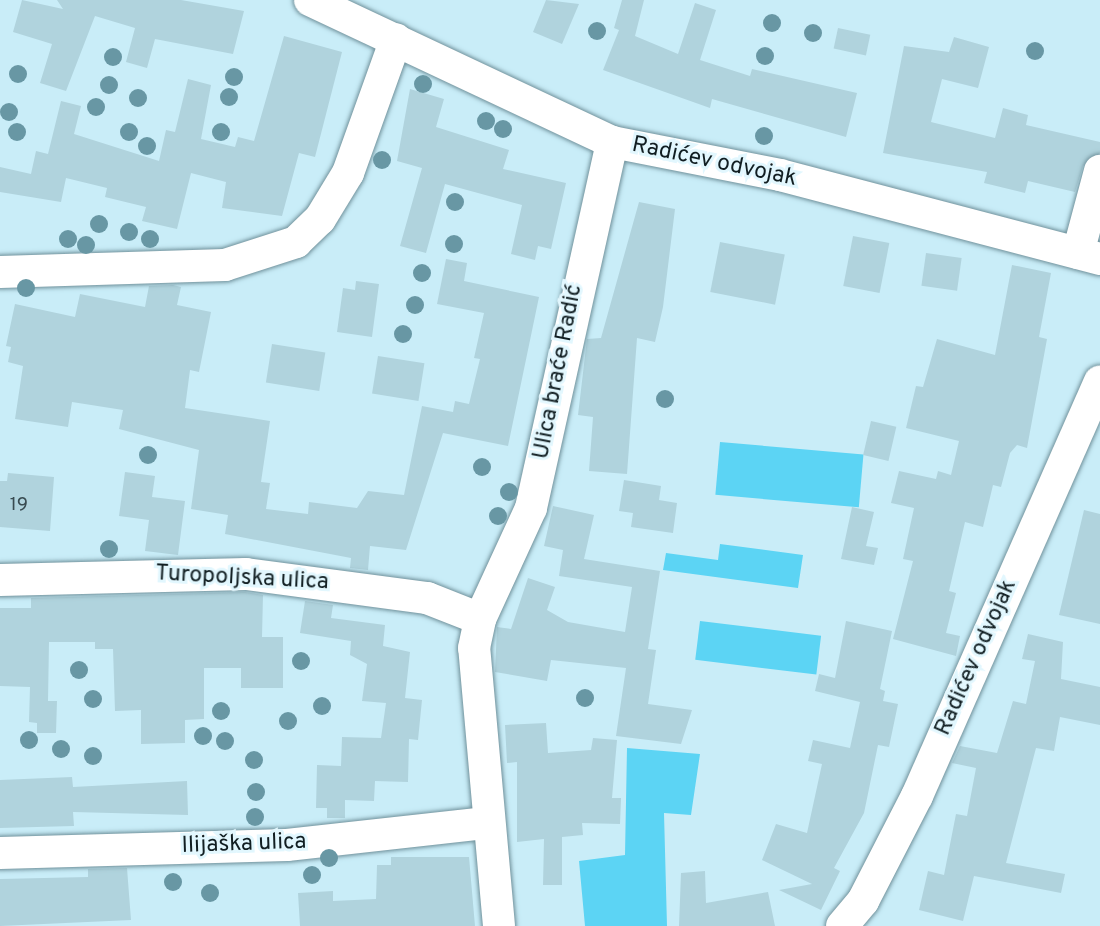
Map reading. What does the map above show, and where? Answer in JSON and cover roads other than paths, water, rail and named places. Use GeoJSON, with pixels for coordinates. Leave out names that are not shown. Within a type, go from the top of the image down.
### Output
{"type":"FeatureCollection","features":[{"type":"Feature","properties":{"kind":"street"},"geometry":{"type":"LineString","coordinates":[[310,0],[397,38],[611,142]]}},
{"type":"Feature","properties":{"kind":"street"},"geometry":{"type":"LineString","coordinates":[[0,272],[226,265],[296,242],[320,219],[348,173],[397,38]]}},
{"type":"Feature","properties":{"kind":"street","name":"Radićev odvojak"},"geometry":{"type":"LineString","coordinates":[[611,142],[780,175],[1089,256]]}},
{"type":"Feature","properties":{"kind":"street","name":"Ulica braće Radić"},"geometry":{"type":"LineString","coordinates":[[499,926],[473,673],[480,619],[531,508],[611,142]]}},
{"type":"Feature","properties":{"kind":"street"},"geometry":{"type":"LineString","coordinates":[[1089,256],[1100,171]]}},
{"type":"Feature","properties":{"kind":"street","name":"Radićev odvojak"},"geometry":{"type":"LineString","coordinates":[[842,926],[863,901],[917,796],[1100,382]]}},
{"type":"Feature","properties":{"kind":"street","name":"Turopoljska ulica"},"geometry":{"type":"LineString","coordinates":[[0,580],[190,571],[259,575],[427,598],[480,619]]}},
{"type":"Feature","properties":{"kind":"street","name":"Ilijaška ulica"},"geometry":{"type":"LineString","coordinates":[[0,853],[287,845],[487,823]]}}]}
